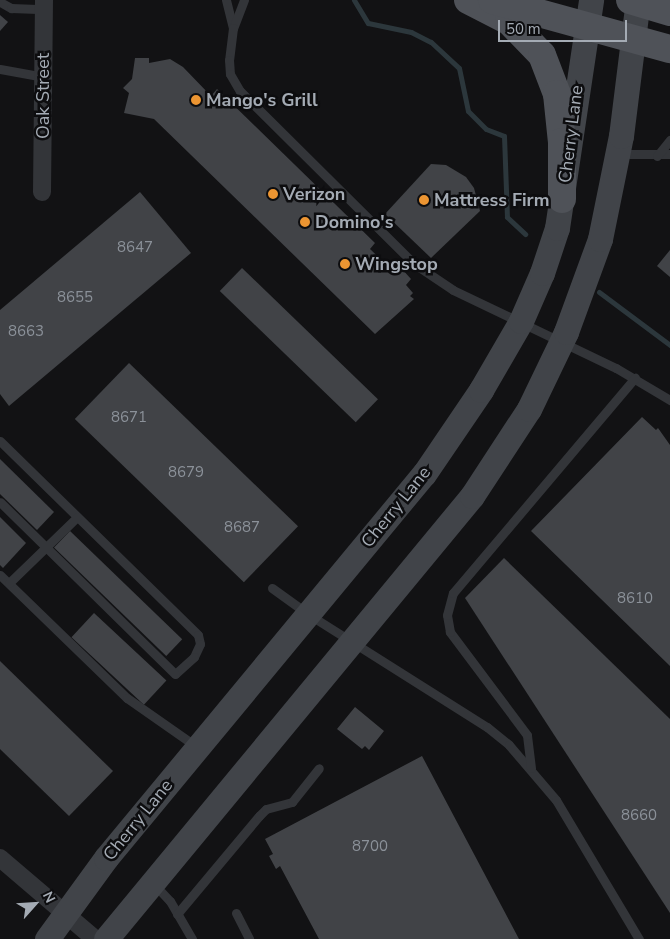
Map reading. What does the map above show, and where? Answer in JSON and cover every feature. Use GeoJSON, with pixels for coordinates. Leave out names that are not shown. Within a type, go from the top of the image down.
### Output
{"type":"FeatureCollection","features":[{"type":"Feature","properties":{"kind":"main road"},"geometry":{"type":"LineString","coordinates":[[468,0],[509,21],[542,55],[553,80],[561,118],[562,199]]}},
{"type":"Feature","properties":{"kind":"main road"},"geometry":{"type":"LineString","coordinates":[[492,0],[588,13],[633,38],[670,49]]}},
{"type":"Feature","properties":{"kind":"main road"},"geometry":{"type":"LineString","coordinates":[[106,939],[472,496],[529,409],[562,342],[600,239],[618,154],[633,38],[635,1],[670,12]]}},
{"type":"Feature","properties":{"kind":"main road","name":"Cherry Lane"},"geometry":{"type":"LineString","coordinates":[[47,939],[106,858],[424,474],[481,390],[521,321],[542,273],[562,199],[588,13]]}},
{"type":"Feature","properties":{"kind":"street","name":"Oak Street"},"geometry":{"type":"LineString","coordinates":[[42,192],[44,4]]}},
{"type":"Feature","properties":{"kind":"street"},"geometry":{"type":"LineString","coordinates":[[0,858],[95,939]]}},
{"type":"Feature","properties":{"kind":"lane"},"geometry":{"type":"LineString","coordinates":[[226,0],[233,28]]}},
{"type":"Feature","properties":{"kind":"lane"},"geometry":{"type":"LineString","coordinates":[[244,0],[233,28],[230,74],[245,96],[413,263],[453,290],[521,321],[634,378],[670,400]]}},
{"type":"Feature","properties":{"kind":"lane"},"geometry":{"type":"LineString","coordinates":[[0,2],[8,11],[44,4]]}},
{"type":"Feature","properties":{"kind":"lane"},"geometry":{"type":"LineString","coordinates":[[0,69],[44,77]]}},
{"type":"Feature","properties":{"kind":"lane"},"geometry":{"type":"LineString","coordinates":[[657,156],[670,140]]}},
{"type":"Feature","properties":{"kind":"lane"},"geometry":{"type":"LineString","coordinates":[[618,154],[657,156],[670,154]]}},
{"type":"Feature","properties":{"kind":"lane"},"geometry":{"type":"LineString","coordinates":[[657,156],[670,161]]}},
{"type":"Feature","properties":{"kind":"lane"},"geometry":{"type":"LineString","coordinates":[[531,768],[527,735],[450,632],[447,615],[453,593],[634,378]]}},
{"type":"Feature","properties":{"kind":"lane"},"geometry":{"type":"LineString","coordinates":[[0,441],[198,635],[200,644],[194,657],[175,674],[0,502]]}},
{"type":"Feature","properties":{"kind":"lane"},"geometry":{"type":"LineString","coordinates":[[9,583],[77,517]]}},
{"type":"Feature","properties":{"kind":"lane"},"geometry":{"type":"LineString","coordinates":[[0,575],[127,698],[197,747]]}},
{"type":"Feature","properties":{"kind":"lane"},"geometry":{"type":"LineString","coordinates":[[272,588],[308,614],[487,726],[531,768],[556,800],[639,939]]}},
{"type":"Feature","properties":{"kind":"lane"},"geometry":{"type":"LineString","coordinates":[[178,914],[259,816],[266,810],[292,802],[319,768]]}},
{"type":"Feature","properties":{"kind":"lane"},"geometry":{"type":"LineString","coordinates":[[153,883],[178,914],[192,939]]}},
{"type":"Feature","properties":{"kind":"lane"},"geometry":{"type":"LineString","coordinates":[[236,913],[249,939]]}},
{"type":"Feature","properties":{"kind":"building"},"geometry":{"type":"Polygon","coordinates":[[[0,15],[8,22],[0,31],[0,15]]]}},
{"type":"Feature","properties":{"kind":"building"},"geometry":{"type":"Polygon","coordinates":[[[135,58],[149,58],[149,63],[170,59],[183,67],[211,96],[217,89],[375,243],[370,249],[396,274],[402,269],[411,279],[406,285],[413,293],[410,296],[414,299],[375,334],[154,119],[124,113],[129,93],[123,88],[132,79],[135,58]]]}},
{"type":"Feature","properties":{"kind":"building"},"geometry":{"type":"Polygon","coordinates":[[[431,164],[446,165],[466,177],[474,188],[480,211],[431,258],[385,214],[431,164]]]}},
{"type":"Feature","properties":{"kind":"building"},"geometry":{"type":"Polygon","coordinates":[[[140,192],[191,253],[9,406],[0,394],[0,310],[140,192]]]}},
{"type":"Feature","properties":{"kind":"building"},"geometry":{"type":"Polygon","coordinates":[[[670,250],[670,277],[657,266],[670,250]]]}},
{"type":"Feature","properties":{"kind":"building"},"geometry":{"type":"Polygon","coordinates":[[[242,268],[378,399],[356,422],[220,291],[242,268]]]}},
{"type":"Feature","properties":{"kind":"building"},"geometry":{"type":"Polygon","coordinates":[[[129,363],[298,526],[244,582],[75,419],[129,363]]]}},
{"type":"Feature","properties":{"kind":"building"},"geometry":{"type":"Polygon","coordinates":[[[642,417],[656,430],[658,428],[670,445],[670,666],[531,531],[642,417]]]}},
{"type":"Feature","properties":{"kind":"building"},"geometry":{"type":"Polygon","coordinates":[[[0,459],[54,512],[37,530],[0,494],[0,459]]]}},
{"type":"Feature","properties":{"kind":"building"},"geometry":{"type":"Polygon","coordinates":[[[0,517],[26,543],[3,568],[0,565],[0,517]]]}},
{"type":"Feature","properties":{"kind":"building"},"geometry":{"type":"Polygon","coordinates":[[[70,531],[182,639],[166,656],[54,548],[70,531]]]}},
{"type":"Feature","properties":{"kind":"building"},"geometry":{"type":"Polygon","coordinates":[[[504,558],[670,719],[670,913],[465,598],[504,558]]]}},
{"type":"Feature","properties":{"kind":"building"},"geometry":{"type":"Polygon","coordinates":[[[94,613],[166,681],[144,705],[71,637],[94,613]]]}},
{"type":"Feature","properties":{"kind":"building"},"geometry":{"type":"Polygon","coordinates":[[[0,661],[113,771],[69,816],[0,749],[0,661]]]}},
{"type":"Feature","properties":{"kind":"building"},"geometry":{"type":"Polygon","coordinates":[[[355,707],[384,731],[369,750],[365,746],[362,749],[337,729],[355,707]]]}},
{"type":"Feature","properties":{"kind":"building"},"geometry":{"type":"Polygon","coordinates":[[[422,756],[519,939],[319,939],[280,866],[276,869],[269,856],[273,854],[265,839],[422,756]]]}},
{"type":"Feature","properties":{"kind":"waterway"},"geometry":{"type":"LineString","coordinates":[[354,0],[368,23],[411,32],[431,42],[459,68],[468,111],[486,129],[504,136],[507,217],[525,234]]}},
{"type":"Feature","properties":{"kind":"waterway"},"geometry":{"type":"LineString","coordinates":[[599,292],[670,345]]}},
{"type":"Feature","properties":{"kind":"place","name":"Mango's Grill"},"geometry":{"type":"Point","coordinates":[196,100]}},
{"type":"Feature","properties":{"kind":"place","name":"Verizon"},"geometry":{"type":"Point","coordinates":[273,194]}},
{"type":"Feature","properties":{"kind":"place","name":"Mattress Firm"},"geometry":{"type":"Point","coordinates":[424,200]}},
{"type":"Feature","properties":{"kind":"place","name":"Domino's"},"geometry":{"type":"Point","coordinates":[305,222]}},
{"type":"Feature","properties":{"kind":"place","name":"Wingstop"},"geometry":{"type":"Point","coordinates":[345,264]}}]}
